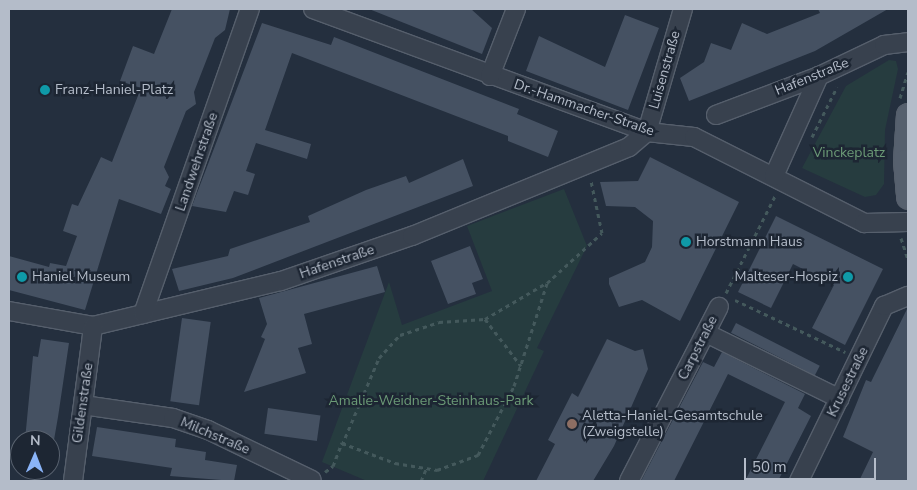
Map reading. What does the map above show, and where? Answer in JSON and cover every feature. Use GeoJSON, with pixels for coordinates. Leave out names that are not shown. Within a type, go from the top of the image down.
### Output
{"type":"FeatureCollection","features":[{"type":"Feature","properties":{"kind":"main road"},"geometry":{"type":"LineString","coordinates":[[908,115],[905,162],[908,198]]}},
{"type":"Feature","properties":{"kind":"street","name":"Landwehrstraße"},"geometry":{"type":"LineString","coordinates":[[143,314],[250,9]]}},
{"type":"Feature","properties":{"kind":"street","name":"Dr.-Hammacher-Straße"},"geometry":{"type":"LineString","coordinates":[[313,9],[490,76],[647,132],[694,138],[774,176],[864,223],[904,230]]}},
{"type":"Feature","properties":{"kind":"street"},"geometry":{"type":"LineString","coordinates":[[490,76],[516,9]]}},
{"type":"Feature","properties":{"kind":"street","name":"Luisenstraße"},"geometry":{"type":"LineString","coordinates":[[647,132],[682,9]]}},
{"type":"Feature","properties":{"kind":"street","name":"Hafenstraße"},"geometry":{"type":"LineString","coordinates":[[716,115],[819,76],[884,45],[908,42]]}},
{"type":"Feature","properties":{"kind":"street"},"geometry":{"type":"LineString","coordinates":[[774,176],[819,76]]}},
{"type":"Feature","properties":{"kind":"street","name":"Hafenstraße"},"geometry":{"type":"LineString","coordinates":[[9,311],[93,326],[290,278],[412,236],[629,147],[647,132]]}},
{"type":"Feature","properties":{"kind":"street","name":"Krusestraße"},"geometry":{"type":"LineString","coordinates":[[799,481],[884,306],[908,296]]}},
{"type":"Feature","properties":{"kind":"street","name":"Carpstraße"},"geometry":{"type":"LineString","coordinates":[[629,481],[722,301]]}},
{"type":"Feature","properties":{"kind":"street","name":"Gildenstraße"},"geometry":{"type":"LineString","coordinates":[[73,481],[93,326]]}},
{"type":"Feature","properties":{"kind":"street"},"geometry":{"type":"LineString","coordinates":[[706,333],[840,399]]}},
{"type":"Feature","properties":{"kind":"street","name":"Milchstraße"},"geometry":{"type":"LineString","coordinates":[[83,405],[173,418],[208,430],[312,480]]}},
{"type":"Feature","properties":{"kind":"path"},"geometry":{"type":"LineString","coordinates":[[809,144],[850,62]]}},
{"type":"Feature","properties":{"kind":"path"},"geometry":{"type":"LineString","coordinates":[[340,448],[379,358],[400,335],[439,322],[485,319],[547,283],[602,233],[586,164]]}},
{"type":"Feature","properties":{"kind":"path"},"geometry":{"type":"LineString","coordinates":[[766,215],[722,301],[859,359]]}},
{"type":"Feature","properties":{"kind":"path"},"geometry":{"type":"LineString","coordinates":[[904,230],[908,260]]}},
{"type":"Feature","properties":{"kind":"path"},"geometry":{"type":"LineString","coordinates":[[342,443],[426,469],[437,470],[478,455],[521,367],[547,283]]}},
{"type":"Feature","properties":{"kind":"path"},"geometry":{"type":"LineString","coordinates":[[485,319],[521,367]]}},
{"type":"Feature","properties":{"kind":"path"},"geometry":{"type":"LineString","coordinates":[[312,480],[333,466],[342,443]]}},
{"type":"Feature","properties":{"kind":"path"},"geometry":{"type":"LineString","coordinates":[[420,481],[426,469]]}},
{"type":"Feature","properties":{"kind":"green space","name":"Vinckeplatz"},"geometry":{"type":"Polygon","coordinates":[[[889,60],[896,61],[898,69],[885,130],[884,184],[876,195],[865,197],[802,168],[846,86],[889,60]]]}},
{"type":"Feature","properties":{"kind":"green space","name":"Amalie-Weidner-Steinhaus-Park"},"geometry":{"type":"Polygon","coordinates":[[[564,189],[587,246],[537,348],[544,351],[483,481],[367,481],[322,462],[389,282],[402,325],[492,291],[467,226],[564,189]]]}},
{"type":"Feature","properties":{"kind":"building"},"geometry":{"type":"Polygon","coordinates":[[[172,9],[230,9],[225,30],[215,38],[194,92],[196,104],[186,111],[164,167],[169,177],[165,186],[171,189],[161,214],[119,199],[85,310],[9,290],[9,256],[49,267],[50,263],[66,266],[77,236],[63,231],[72,204],[78,206],[101,157],[112,162],[141,88],[120,81],[133,46],[154,54],[172,9]]]}},
{"type":"Feature","properties":{"kind":"building"},"geometry":{"type":"Polygon","coordinates":[[[369,9],[471,9],[492,28],[482,54],[369,9]]]}},
{"type":"Feature","properties":{"kind":"building"},"geometry":{"type":"Polygon","coordinates":[[[818,9],[888,9],[815,51],[689,101],[680,78],[704,62],[711,43],[731,50],[742,23],[767,34],[820,13],[818,9]]]}},
{"type":"Feature","properties":{"kind":"building"},"geometry":{"type":"Polygon","coordinates":[[[625,15],[659,28],[628,110],[526,71],[539,36],[605,67],[625,15]]]}},
{"type":"Feature","properties":{"kind":"building"},"geometry":{"type":"Polygon","coordinates":[[[262,23],[331,45],[334,37],[519,109],[517,114],[558,131],[548,157],[508,141],[508,136],[292,53],[265,130],[311,144],[307,159],[256,143],[246,171],[255,174],[248,195],[234,191],[226,212],[192,206],[262,23]]]}},
{"type":"Feature","properties":{"kind":"building","name":"Horstmann Haus"},"geometry":{"type":"Polygon","coordinates":[[[650,157],[739,202],[680,321],[642,300],[619,307],[609,284],[609,278],[645,262],[652,247],[653,221],[635,207],[606,206],[600,182],[638,181],[650,157]]]}},
{"type":"Feature","properties":{"kind":"building"},"geometry":{"type":"Polygon","coordinates":[[[463,159],[473,186],[233,278],[179,291],[172,269],[228,256],[230,249],[310,222],[308,216],[366,190],[406,176],[409,183],[463,159]]]}},
{"type":"Feature","properties":{"kind":"building","name":"Malteser-Hospiz"},"geometry":{"type":"Polygon","coordinates":[[[776,216],[883,269],[845,345],[812,328],[834,285],[793,264],[771,308],[738,292],[776,216]]]}},
{"type":"Feature","properties":{"kind":"building"},"geometry":{"type":"Polygon","coordinates":[[[470,246],[483,279],[472,283],[476,294],[448,304],[431,261],[470,246]]]}},
{"type":"Feature","properties":{"kind":"building"},"geometry":{"type":"Polygon","coordinates":[[[377,266],[385,292],[304,314],[312,344],[298,348],[306,373],[244,392],[265,339],[261,337],[267,324],[259,298],[377,266]]]}},
{"type":"Feature","properties":{"kind":"building"},"geometry":{"type":"Polygon","coordinates":[[[908,307],[908,481],[859,481],[873,452],[843,437],[866,380],[871,382],[908,307]]]}},
{"type":"Feature","properties":{"kind":"building"},"geometry":{"type":"Polygon","coordinates":[[[182,318],[211,322],[199,405],[170,401],[182,318]]]}},
{"type":"Feature","properties":{"kind":"building"},"geometry":{"type":"Polygon","coordinates":[[[736,323],[820,366],[815,375],[731,333],[736,323]]]}},
{"type":"Feature","properties":{"kind":"building"},"geometry":{"type":"Polygon","coordinates":[[[41,339],[69,343],[56,430],[26,430],[33,356],[38,357],[41,339]]]}},
{"type":"Feature","properties":{"kind":"building"},"geometry":{"type":"Polygon","coordinates":[[[607,339],[635,351],[643,349],[648,369],[614,446],[593,481],[536,481],[555,444],[548,440],[572,393],[578,397],[607,339]]]}},
{"type":"Feature","properties":{"kind":"building"},"geometry":{"type":"Polygon","coordinates":[[[722,352],[805,394],[798,408],[811,416],[778,481],[745,481],[785,402],[728,374],[674,481],[641,481],[703,362],[714,367],[722,352]]]}},
{"type":"Feature","properties":{"kind":"building"},"geometry":{"type":"Polygon","coordinates":[[[268,408],[320,415],[317,441],[264,434],[268,408]]]}},
{"type":"Feature","properties":{"kind":"building"},"geometry":{"type":"Polygon","coordinates":[[[97,427],[176,439],[175,447],[206,452],[205,460],[237,465],[234,481],[170,476],[172,468],[92,456],[97,427]]]}},
{"type":"Feature","properties":{"kind":"place","name":"Franz-Haniel-Platz"},"geometry":{"type":"Point","coordinates":[45,90]}},
{"type":"Feature","properties":{"kind":"place","name":"Horstmann Haus"},"geometry":{"type":"Point","coordinates":[686,242]}},
{"type":"Feature","properties":{"kind":"place","name":"Haniel Museum"},"geometry":{"type":"Point","coordinates":[22,277]}},
{"type":"Feature","properties":{"kind":"place","name":"Malteser-Hospiz"},"geometry":{"type":"Point","coordinates":[848,277]}},
{"type":"Feature","properties":{"kind":"place","name":"Aletta-Haniel-Gesamtschule (Zweigstelle)"},"geometry":{"type":"Point","coordinates":[572,424]}}]}
